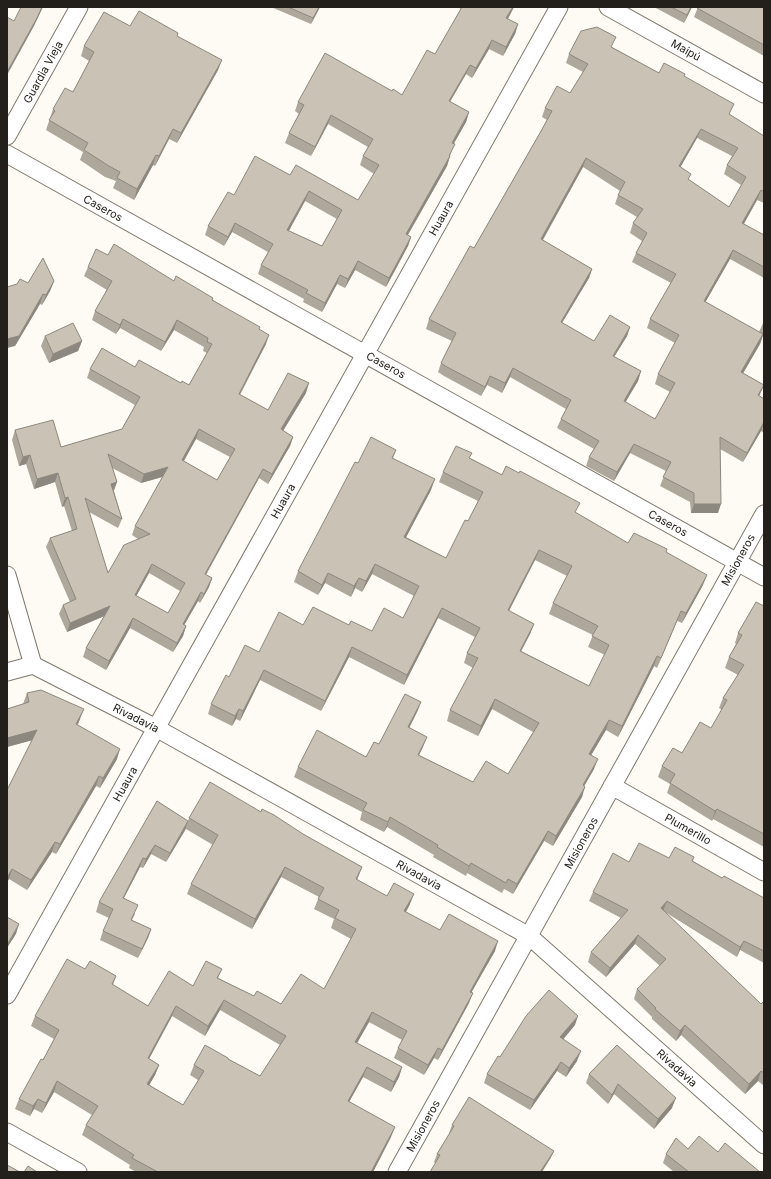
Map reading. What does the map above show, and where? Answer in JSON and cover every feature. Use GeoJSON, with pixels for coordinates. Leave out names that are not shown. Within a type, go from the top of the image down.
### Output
{"type":"FeatureCollection","features":[{"type":"Feature","properties":{"kind":"street","name":"Guardia Vieja"},"geometry":{"type":"LineString","coordinates":[[7,136],[79,7]]}},
{"type":"Feature","properties":{"kind":"street","name":"Huaura"},"geometry":{"type":"LineString","coordinates":[[7,995],[559,7]]}},
{"type":"Feature","properties":{"kind":"street","name":"Maipú"},"geometry":{"type":"LineString","coordinates":[[608,7],[764,94]]}},
{"type":"Feature","properties":{"kind":"street","name":"Caseros"},"geometry":{"type":"LineString","coordinates":[[7,154],[764,577]]}},
{"type":"Feature","properties":{"kind":"street","name":"Misioneros"},"geometry":{"type":"LineString","coordinates":[[397,1172],[764,514]]}},
{"type":"Feature","properties":{"kind":"street"},"geometry":{"type":"LineString","coordinates":[[7,575],[33,665],[7,672]]}},
{"type":"Feature","properties":{"kind":"street","name":"Rivadavia"},"geometry":{"type":"LineString","coordinates":[[33,665],[156,728],[529,936],[764,1145]]}},
{"type":"Feature","properties":{"kind":"street","name":"Plumerillo"},"geometry":{"type":"LineString","coordinates":[[612,786],[764,872]]}},
{"type":"Feature","properties":{"kind":"street"},"geometry":{"type":"LineString","coordinates":[[7,1132],[78,1172]]}},
{"type":"Feature","properties":{"kind":"building"},"geometry":{"type":"Polygon","coordinates":[[[21,7],[42,7],[7,72],[7,17],[14,21],[21,7]]]}},
{"type":"Feature","properties":{"kind":"building"},"geometry":{"type":"Polygon","coordinates":[[[288,7],[319,7],[313,18],[288,7]]]}},
{"type":"Feature","properties":{"kind":"building"},"geometry":{"type":"Polygon","coordinates":[[[462,7],[513,7],[506,18],[518,24],[506,47],[492,40],[476,68],[470,65],[449,101],[469,112],[452,143],[455,144],[450,156],[406,234],[411,237],[389,278],[358,261],[348,279],[340,275],[325,303],[306,293],[308,290],[261,265],[273,244],[235,223],[228,237],[208,226],[228,192],[234,195],[255,156],[290,175],[296,165],[358,200],[379,165],[363,156],[373,139],[331,115],[315,147],[289,133],[304,105],[298,102],[325,53],[392,91],[393,89],[402,95],[427,50],[435,54],[462,7]],[[309,191],[287,230],[322,246],[342,210],[309,191]]]}},
{"type":"Feature","properties":{"kind":"building"},"geometry":{"type":"Polygon","coordinates":[[[671,7],[691,7],[687,15],[671,7]]]}},
{"type":"Feature","properties":{"kind":"building"},"geometry":{"type":"Polygon","coordinates":[[[764,7],[764,45],[697,8],[764,7]]]}},
{"type":"Feature","properties":{"kind":"building"},"geometry":{"type":"Polygon","coordinates":[[[139,11],[178,33],[177,36],[222,60],[181,133],[173,129],[159,156],[156,155],[137,189],[117,178],[120,172],[84,150],[88,143],[49,120],[55,111],[53,109],[65,88],[73,92],[94,52],[84,46],[104,12],[130,26],[139,11]]]}},
{"type":"Feature","properties":{"kind":"building"},"geometry":{"type":"Polygon","coordinates":[[[597,27],[616,37],[611,47],[659,73],[664,63],[685,74],[684,76],[734,104],[729,114],[764,136],[764,192],[761,190],[742,223],[764,235],[764,267],[733,250],[704,301],[763,334],[741,372],[764,385],[758,395],[764,399],[764,422],[747,453],[720,437],[721,504],[694,504],[694,493],[663,477],[671,462],[634,444],[617,472],[589,457],[599,441],[561,419],[571,400],[513,368],[505,383],[490,376],[485,387],[441,363],[456,333],[429,319],[470,246],[474,248],[540,133],[552,111],[545,108],[557,86],[570,93],[588,64],[569,54],[581,31],[597,27]],[[701,129],[679,166],[691,174],[688,179],[729,207],[746,177],[727,165],[738,148],[701,129]],[[586,158],[541,239],[592,269],[561,322],[594,341],[610,315],[630,327],[613,356],[641,371],[624,401],[655,419],[675,383],[658,374],[679,335],[650,319],[676,274],[636,253],[647,233],[633,223],[643,209],[618,195],[625,182],[586,158]]]}},
{"type":"Feature","properties":{"kind":"building"},"geometry":{"type":"Polygon","coordinates":[[[114,244],[174,281],[176,276],[213,298],[212,300],[260,327],[259,329],[269,335],[239,394],[268,410],[288,373],[309,383],[281,429],[293,437],[272,474],[263,469],[205,574],[212,578],[204,594],[201,592],[183,624],[186,626],[177,643],[133,618],[109,661],[86,648],[110,606],[70,623],[63,605],[76,599],[50,538],[77,529],[68,497],[65,498],[58,473],[37,479],[30,455],[23,457],[15,430],[53,420],[61,447],[122,429],[140,397],[90,369],[102,348],[135,367],[139,360],[181,383],[182,381],[189,385],[212,344],[207,342],[208,338],[177,320],[165,342],[123,319],[120,325],[95,311],[112,281],[88,267],[96,249],[108,255],[114,244]],[[199,429],[182,460],[217,480],[235,449],[199,429]],[[108,454],[117,482],[111,484],[122,519],[85,498],[108,573],[124,545],[150,534],[135,526],[168,467],[144,474],[108,454]],[[152,564],[135,595],[168,613],[185,583],[152,564]]]}},
{"type":"Feature","properties":{"kind":"building"},"geometry":{"type":"Polygon","coordinates":[[[43,258],[54,281],[46,295],[43,294],[19,336],[7,339],[7,287],[17,284],[20,279],[28,283],[43,258]]]}},
{"type":"Feature","properties":{"kind":"building"},"geometry":{"type":"Polygon","coordinates":[[[73,323],[82,341],[53,354],[45,336],[73,323]]]}},
{"type":"Feature","properties":{"kind":"building"},"geometry":{"type":"Polygon","coordinates":[[[371,437],[396,450],[392,458],[435,479],[404,537],[446,558],[465,520],[468,521],[483,492],[443,472],[456,446],[472,453],[469,458],[502,475],[506,466],[519,473],[520,471],[580,503],[575,512],[628,543],[634,533],[667,549],[666,552],[707,575],[686,613],[681,611],[661,658],[657,656],[622,726],[609,720],[589,754],[598,759],[583,785],[585,787],[556,836],[548,831],[517,884],[508,879],[506,883],[471,863],[469,866],[437,847],[438,845],[390,817],[388,822],[363,810],[367,803],[298,767],[317,730],[366,757],[374,742],[379,744],[405,694],[421,702],[408,727],[427,737],[418,755],[473,782],[486,761],[508,774],[539,723],[495,699],[481,726],[450,710],[478,658],[467,653],[480,628],[442,608],[407,675],[352,647],[325,701],[264,670],[243,711],[239,709],[235,716],[211,704],[226,675],[229,677],[245,645],[259,652],[279,612],[303,625],[313,607],[349,625],[351,621],[372,631],[384,608],[403,618],[419,586],[375,564],[366,581],[359,578],[354,586],[328,573],[322,585],[298,571],[355,462],[358,463],[371,437]],[[539,550],[508,610],[534,624],[520,651],[589,686],[609,645],[592,636],[598,626],[553,603],[572,566],[539,550]]]}},
{"type":"Feature","properties":{"kind":"building"},"geometry":{"type":"Polygon","coordinates":[[[756,602],[764,606],[764,834],[717,809],[715,811],[670,783],[675,774],[662,766],[673,748],[682,753],[700,722],[711,728],[727,700],[723,698],[744,665],[729,657],[742,635],[738,633],[756,602]]]}},
{"type":"Feature","properties":{"kind":"building"},"geometry":{"type":"Polygon","coordinates":[[[41,690],[84,709],[76,724],[120,749],[103,778],[99,776],[60,844],[55,842],[31,880],[12,869],[7,878],[7,790],[37,730],[7,738],[7,709],[29,702],[27,693],[41,690]]]}},
{"type":"Feature","properties":{"kind":"building"},"geometry":{"type":"Polygon","coordinates":[[[210,782],[261,812],[262,809],[274,815],[303,834],[362,867],[356,879],[387,896],[394,883],[414,894],[404,911],[440,930],[449,914],[498,941],[470,992],[473,993],[442,1050],[438,1048],[428,1065],[398,1048],[407,1031],[372,1012],[355,1042],[402,1067],[394,1082],[367,1067],[348,1101],[395,1127],[371,1172],[158,1172],[132,1158],[134,1155],[86,1125],[98,1106],[57,1081],[46,1103],[38,1099],[33,1106],[19,1099],[41,1059],[43,1060],[59,1030],[35,1016],[67,959],[85,969],[90,961],[116,976],[112,984],[148,1006],[169,971],[193,986],[206,961],[222,969],[217,978],[254,996],[257,991],[281,1004],[301,974],[324,989],[356,929],[335,918],[339,910],[318,899],[324,888],[285,867],[255,919],[191,884],[218,835],[189,818],[210,782]],[[224,1000],[208,1026],[176,1006],[148,1058],[159,1065],[147,1084],[183,1105],[204,1071],[194,1065],[205,1045],[260,1076],[286,1036],[224,1000]]]}},
{"type":"Feature","properties":{"kind":"building"},"geometry":{"type":"Polygon","coordinates":[[[157,801],[188,821],[170,853],[155,845],[146,859],[143,858],[123,898],[138,905],[131,920],[151,929],[142,949],[103,931],[113,909],[99,902],[157,801]]]}},
{"type":"Feature","properties":{"kind":"building"},"geometry":{"type":"Polygon","coordinates":[[[639,843],[669,858],[675,847],[694,857],[692,861],[722,878],[724,876],[764,898],[764,951],[744,941],[740,947],[667,901],[661,908],[761,1004],[764,1001],[764,1073],[761,1071],[749,1084],[685,1025],[680,1031],[655,1009],[656,1008],[637,989],[666,959],[638,935],[610,968],[591,952],[628,910],[593,892],[613,853],[629,862],[639,843]]]}},
{"type":"Feature","properties":{"kind":"building"},"geometry":{"type":"Polygon","coordinates":[[[7,917],[19,924],[7,945],[7,917]]]}},
{"type":"Feature","properties":{"kind":"building"},"geometry":{"type":"Polygon","coordinates":[[[549,990],[578,1016],[560,1037],[581,1051],[569,1068],[561,1062],[534,1100],[487,1074],[498,1056],[500,1057],[526,1016],[549,990]]]}},
{"type":"Feature","properties":{"kind":"building"},"geometry":{"type":"Polygon","coordinates":[[[617,1045],[676,1098],[658,1119],[618,1084],[612,1095],[589,1074],[617,1045]]]}},
{"type":"Feature","properties":{"kind":"building"},"geometry":{"type":"Polygon","coordinates":[[[469,1097],[554,1151],[540,1172],[430,1172],[440,1155],[437,1154],[454,1126],[452,1125],[469,1097]]]}},
{"type":"Feature","properties":{"kind":"building"},"geometry":{"type":"Polygon","coordinates":[[[699,1136],[718,1152],[725,1143],[760,1172],[689,1172],[666,1154],[676,1138],[688,1149],[699,1136]]]}},
{"type":"Feature","properties":{"kind":"building"},"geometry":{"type":"Polygon","coordinates":[[[7,1165],[20,1172],[7,1172],[7,1165]]]}},
{"type":"Feature","properties":{"kind":"building"},"geometry":{"type":"Polygon","coordinates":[[[28,1166],[37,1172],[24,1172],[28,1166]]]}}]}
